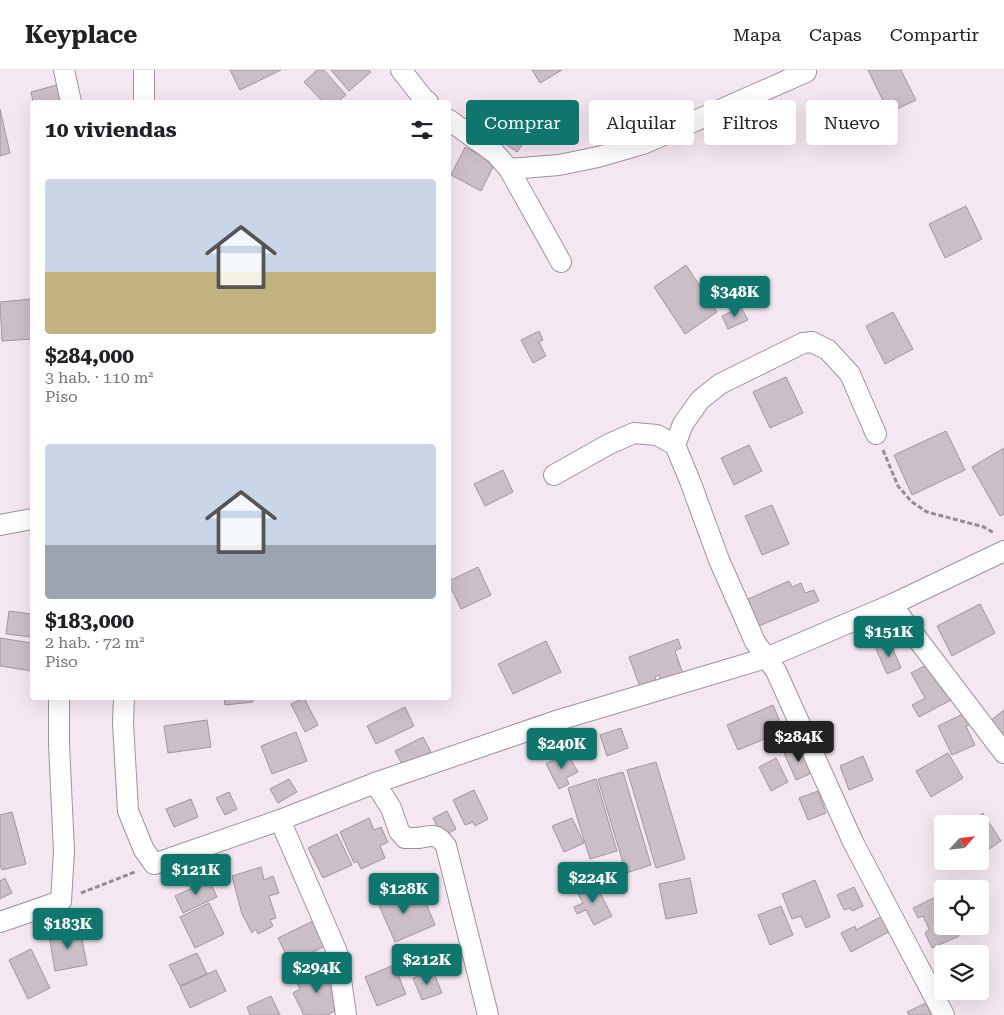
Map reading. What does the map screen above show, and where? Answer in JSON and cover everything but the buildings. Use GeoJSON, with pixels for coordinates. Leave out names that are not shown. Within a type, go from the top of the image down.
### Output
{"type":"FeatureCollection","features":[{"type":"Feature","properties":{"kind":"street"},"geometry":{"type":"LineString","coordinates":[[64,70],[71,100]]}},
{"type":"Feature","properties":{"kind":"street"},"geometry":{"type":"LineString","coordinates":[[144,70],[144,100]]}},
{"type":"Feature","properties":{"kind":"street"},"geometry":{"type":"LineString","coordinates":[[401,70],[426,100]]}},
{"type":"Feature","properties":{"kind":"street"},"geometry":{"type":"LineString","coordinates":[[509,169],[558,165],[598,157],[643,144],[806,72]]}},
{"type":"Feature","properties":{"kind":"street"},"geometry":{"type":"LineString","coordinates":[[451,121],[495,153],[509,169],[561,262]]}},
{"type":"Feature","properties":{"kind":"street"},"geometry":{"type":"LineString","coordinates":[[676,446],[683,424],[700,400],[720,384],[803,344],[812,342],[828,350],[850,374],[876,434]]}},
{"type":"Feature","properties":{"kind":"street"},"geometry":{"type":"LineString","coordinates":[[554,475],[609,444],[634,433],[657,435],[676,446],[719,560],[746,622],[756,642],[776,671],[853,842],[944,1015]]}},
{"type":"Feature","properties":{"kind":"street"},"geometry":{"type":"LineString","coordinates":[[0,525],[30,519]]}},
{"type":"Feature","properties":{"kind":"street"},"geometry":{"type":"LineString","coordinates":[[124,700],[123,723],[128,811],[144,850],[154,864],[559,720],[766,658],[893,604],[1002,544]]}},
{"type":"Feature","properties":{"kind":"street"},"geometry":{"type":"LineString","coordinates":[[893,604],[900,616],[1004,753]]}},
{"type":"Feature","properties":{"kind":"street"},"geometry":{"type":"LineString","coordinates":[[0,922],[61,901],[64,851],[59,744],[60,700]]}},
{"type":"Feature","properties":{"kind":"street"},"geometry":{"type":"LineString","coordinates":[[375,784],[391,808],[399,831],[405,838],[433,835],[441,838],[446,846],[480,976],[488,1015]]}},
{"type":"Feature","properties":{"kind":"street"},"geometry":{"type":"LineString","coordinates":[[280,820],[337,952],[346,1015]]}},
{"type":"Feature","properties":{"kind":"path"},"geometry":{"type":"LineString","coordinates":[[876,434],[898,486],[912,502],[927,512],[984,527],[1002,544]]}},
{"type":"Feature","properties":{"kind":"path"},"geometry":{"type":"LineString","coordinates":[[61,901],[154,864]]}}]}
